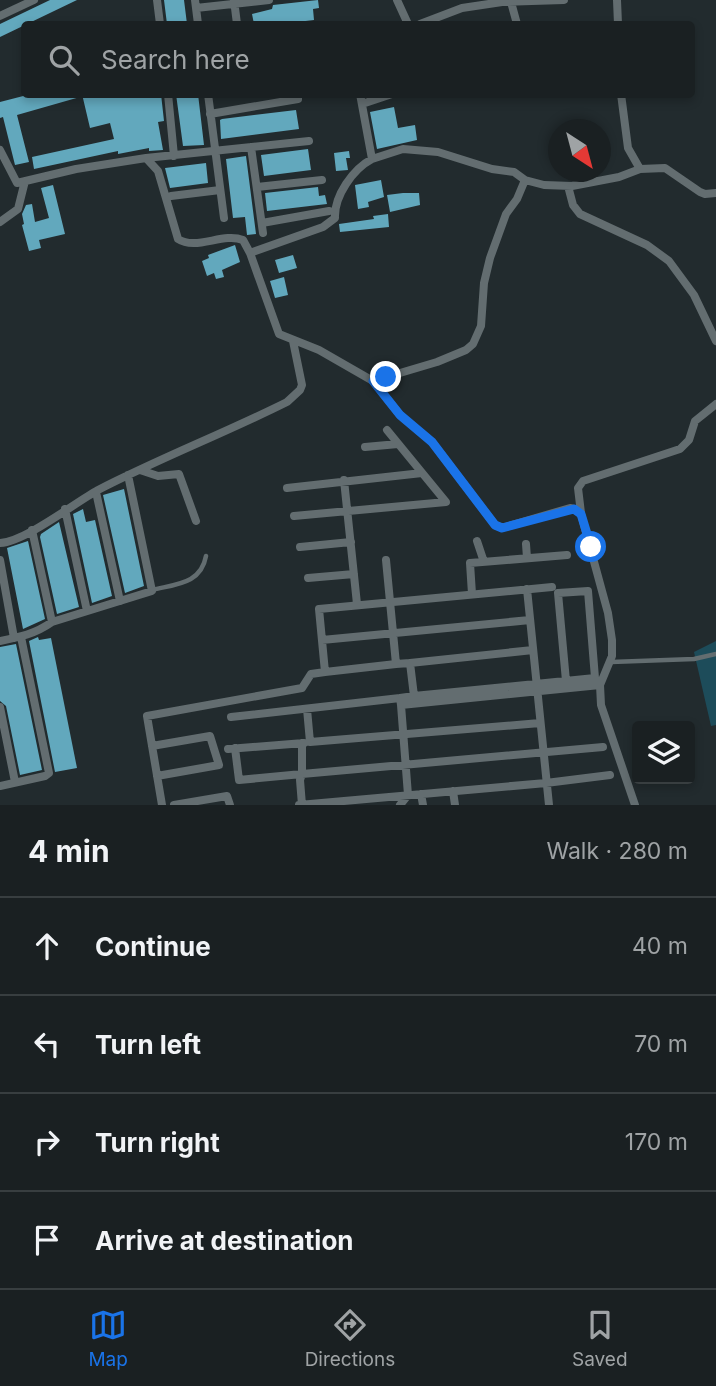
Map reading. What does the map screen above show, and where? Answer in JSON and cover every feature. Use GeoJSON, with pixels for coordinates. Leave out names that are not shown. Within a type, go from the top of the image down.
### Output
{"type":"FeatureCollection","features":[{"type":"Feature","properties":{"kind":"street"},"geometry":{"type":"LineString","coordinates":[[0,16],[34,0]]}},
{"type":"Feature","properties":{"kind":"street"},"geometry":{"type":"LineString","coordinates":[[157,0],[160,21]]}},
{"type":"Feature","properties":{"kind":"street"},"geometry":{"type":"LineString","coordinates":[[196,4],[269,0]]}},
{"type":"Feature","properties":{"kind":"street"},"geometry":{"type":"LineString","coordinates":[[397,0],[407,21]]}},
{"type":"Feature","properties":{"kind":"street"},"geometry":{"type":"LineString","coordinates":[[428,21],[463,8],[511,2],[564,0]]}},
{"type":"Feature","properties":{"kind":"street"},"geometry":{"type":"LineString","coordinates":[[617,0],[618,21]]}},
{"type":"Feature","properties":{"kind":"street"},"geometry":{"type":"LineString","coordinates":[[234,2],[237,21]]}},
{"type":"Feature","properties":{"kind":"street"},"geometry":{"type":"LineString","coordinates":[[511,2],[516,21]]}},
{"type":"Feature","properties":{"kind":"street"},"geometry":{"type":"LineString","coordinates":[[168,98],[174,156]]}},
{"type":"Feature","properties":{"kind":"street"},"geometry":{"type":"LineString","coordinates":[[208,98],[224,218]]}},
{"type":"Feature","properties":{"kind":"street"},"geometry":{"type":"LineString","coordinates":[[247,98],[248,106]]}},
{"type":"Feature","properties":{"kind":"street"},"geometry":{"type":"LineString","coordinates":[[622,98],[628,148],[640,169]]}},
{"type":"Feature","properties":{"kind":"street"},"geometry":{"type":"LineString","coordinates":[[210,114],[299,99]]}},
{"type":"Feature","properties":{"kind":"street"},"geometry":{"type":"LineString","coordinates":[[361,99],[372,159]]}},
{"type":"Feature","properties":{"kind":"street"},"geometry":{"type":"LineString","coordinates":[[0,150],[16,183],[76,169],[146,158],[309,141]]}},
{"type":"Feature","properties":{"kind":"street"},"geometry":{"type":"LineString","coordinates":[[251,147],[262,228],[330,211]]}},
{"type":"Feature","properties":{"kind":"street"},"geometry":{"type":"LineString","coordinates":[[250,253],[330,223],[335,218],[338,200],[361,165],[403,149],[438,152],[492,169],[514,172],[525,180],[544,185],[568,186],[619,177],[640,169],[665,168],[700,192],[716,193]]}},
{"type":"Feature","properties":{"kind":"street"},"geometry":{"type":"LineString","coordinates":[[146,158],[158,172],[175,234],[181,242],[234,237],[243,240],[279,334],[319,350],[373,381],[400,415],[432,442],[495,525],[502,528],[570,508],[581,514]]}},
{"type":"Feature","properties":{"kind":"street"},"geometry":{"type":"LineString","coordinates":[[257,187],[322,180]]}},
{"type":"Feature","properties":{"kind":"street"},"geometry":{"type":"LineString","coordinates":[[373,381],[449,358],[473,344],[481,326],[484,283],[490,258],[506,214],[517,199],[525,180]]}},
{"type":"Feature","properties":{"kind":"street"},"geometry":{"type":"LineString","coordinates":[[0,222],[18,209],[25,181]]}},
{"type":"Feature","properties":{"kind":"street"},"geometry":{"type":"LineString","coordinates":[[568,186],[573,205],[580,214],[647,245],[669,261],[694,295],[716,341]]}},
{"type":"Feature","properties":{"kind":"street"},"geometry":{"type":"LineString","coordinates":[[171,196],[220,190]]}},
{"type":"Feature","properties":{"kind":"street"},"geometry":{"type":"LineString","coordinates":[[0,543],[13,541],[128,475],[294,397],[302,385],[293,341]]}},
{"type":"Feature","properties":{"kind":"street"},"geometry":{"type":"LineString","coordinates":[[635,805],[604,713],[600,685],[613,650],[610,620],[581,514],[578,488],[589,478],[680,449],[689,440],[695,421],[716,404]]}},
{"type":"Feature","properties":{"kind":"street"},"geometry":{"type":"LineString","coordinates":[[294,516],[446,502],[387,430]]}},
{"type":"Feature","properties":{"kind":"street"},"geometry":{"type":"LineString","coordinates":[[365,447],[398,444]]}},
{"type":"Feature","properties":{"kind":"street"},"geometry":{"type":"LineString","coordinates":[[140,470],[158,476],[179,474],[196,521]]}},
{"type":"Feature","properties":{"kind":"street"},"geometry":{"type":"LineString","coordinates":[[287,488],[422,473]]}},
{"type":"Feature","properties":{"kind":"street"},"geometry":{"type":"LineString","coordinates":[[0,641],[38,632],[52,622],[152,591],[128,475]]}},
{"type":"Feature","properties":{"kind":"street"},"geometry":{"type":"LineString","coordinates":[[344,480],[357,604]]}},
{"type":"Feature","properties":{"kind":"street"},"geometry":{"type":"LineString","coordinates":[[96,492],[120,601]]}},
{"type":"Feature","properties":{"kind":"street"},"geometry":{"type":"LineString","coordinates":[[65,509],[87,611]]}},
{"type":"Feature","properties":{"kind":"street"},"geometry":{"type":"LineString","coordinates":[[32,530],[52,622]]}},
{"type":"Feature","properties":{"kind":"street"},"geometry":{"type":"LineString","coordinates":[[477,541],[484,562]]}},
{"type":"Feature","properties":{"kind":"street"},"geometry":{"type":"LineString","coordinates":[[300,547],[351,542]]}},
{"type":"Feature","properties":{"kind":"street"},"geometry":{"type":"LineString","coordinates":[[526,544],[527,558]]}},
{"type":"Feature","properties":{"kind":"street"},"geometry":{"type":"LineString","coordinates":[[472,594],[470,564],[567,555]]}},
{"type":"Feature","properties":{"kind":"street"},"geometry":{"type":"LineString","coordinates":[[0,560],[49,773],[0,786]]}},
{"type":"Feature","properties":{"kind":"street"},"geometry":{"type":"LineString","coordinates":[[386,560],[396,664]]}},
{"type":"Feature","properties":{"kind":"street"},"geometry":{"type":"LineString","coordinates":[[308,578],[354,574]]}},
{"type":"Feature","properties":{"kind":"street"},"geometry":{"type":"LineString","coordinates":[[325,672],[318,609],[552,587]]}},
{"type":"Feature","properties":{"kind":"street"},"geometry":{"type":"LineString","coordinates":[[527,589],[549,805]]}},
{"type":"Feature","properties":{"kind":"street"},"geometry":{"type":"LineString","coordinates":[[231,717],[537,688],[595,678],[588,591],[558,593],[566,681]]}},
{"type":"Feature","properties":{"kind":"street"},"geometry":{"type":"LineString","coordinates":[[322,640],[530,620]]}},
{"type":"Feature","properties":{"kind":"street"},"geometry":{"type":"LineString","coordinates":[[162,805],[146,716],[302,688],[311,674],[533,650]]}},
{"type":"Feature","properties":{"kind":"street"},"geometry":{"type":"LineString","coordinates":[[410,663],[414,695]]}},
{"type":"Feature","properties":{"kind":"street"},"geometry":{"type":"LineString","coordinates":[[400,701],[414,695],[600,685]]}},
{"type":"Feature","properties":{"kind":"street"},"geometry":{"type":"LineString","coordinates":[[400,701],[408,795],[400,805]]}},
{"type":"Feature","properties":{"kind":"street"},"geometry":{"type":"LineString","coordinates":[[0,707],[15,782]]}},
{"type":"Feature","properties":{"kind":"street"},"geometry":{"type":"LineString","coordinates":[[307,709],[299,805],[610,775]]}},
{"type":"Feature","properties":{"kind":"street"},"geometry":{"type":"LineString","coordinates":[[540,723],[231,749],[239,779],[603,747]]}},
{"type":"Feature","properties":{"kind":"street"},"geometry":{"type":"LineString","coordinates":[[152,746],[210,736],[219,765],[157,776]]}},
{"type":"Feature","properties":{"kind":"street"},"geometry":{"type":"LineString","coordinates":[[453,792],[455,805]]}},
{"type":"Feature","properties":{"kind":"street"},"geometry":{"type":"LineString","coordinates":[[421,794],[422,805]]}},
{"type":"Feature","properties":{"kind":"street"},"geometry":{"type":"LineString","coordinates":[[174,805],[228,796],[230,805]]}},
{"type":"Feature","properties":{"kind":"lane"},"geometry":{"type":"LineString","coordinates":[[152,591],[192,579],[204,568],[206,556]]}},
{"type":"Feature","properties":{"kind":"lane"},"geometry":{"type":"LineString","coordinates":[[610,662],[694,659],[716,654]]}},
{"type":"Feature","properties":{"kind":"shaded area"},"geometry":{"type":"Polygon","coordinates":[[[716,641],[716,725],[711,726],[694,652],[716,641]]]}},
{"type":"Feature","properties":{"kind":"building"},"geometry":{"type":"Polygon","coordinates":[[[50,0],[77,0],[33,21],[21,21],[21,27],[0,37],[0,24],[50,0]]]}},
{"type":"Feature","properties":{"kind":"building"},"geometry":{"type":"Polygon","coordinates":[[[164,0],[184,0],[187,21],[167,21],[164,0]]]}},
{"type":"Feature","properties":{"kind":"building"},"geometry":{"type":"Polygon","coordinates":[[[318,0],[319,8],[313,9],[314,20],[253,21],[252,14],[272,9],[273,5],[318,0]]]}},
{"type":"Feature","properties":{"kind":"building"},"geometry":{"type":"Polygon","coordinates":[[[21,97],[76,98],[17,115],[29,162],[15,165],[3,117],[0,118],[0,102],[21,97]]]}},
{"type":"Feature","properties":{"kind":"building"},"geometry":{"type":"Polygon","coordinates":[[[83,98],[161,98],[164,121],[158,122],[163,150],[149,151],[149,148],[118,154],[118,151],[34,169],[32,157],[114,139],[110,123],[90,128],[83,98]]]}},
{"type":"Feature","properties":{"kind":"building"},"geometry":{"type":"Polygon","coordinates":[[[177,98],[198,98],[204,145],[183,146],[177,98]]]}},
{"type":"Feature","properties":{"kind":"building"},"geometry":{"type":"Polygon","coordinates":[[[394,107],[398,128],[415,125],[417,140],[377,149],[370,112],[394,107]]]}},
{"type":"Feature","properties":{"kind":"building"},"geometry":{"type":"Polygon","coordinates":[[[296,110],[299,129],[221,139],[222,119],[296,110]]]}},
{"type":"Feature","properties":{"kind":"building"},"geometry":{"type":"Polygon","coordinates":[[[308,149],[311,170],[264,176],[261,155],[308,149]]]}},
{"type":"Feature","properties":{"kind":"building"},"geometry":{"type":"Polygon","coordinates":[[[349,151],[350,158],[346,158],[348,170],[336,171],[334,153],[349,151]]]}},
{"type":"Feature","properties":{"kind":"building"},"geometry":{"type":"Polygon","coordinates":[[[246,156],[256,234],[247,235],[245,217],[233,218],[226,159],[246,156]]]}},
{"type":"Feature","properties":{"kind":"building"},"geometry":{"type":"Polygon","coordinates":[[[206,163],[208,183],[170,188],[165,168],[206,163]]]}},
{"type":"Feature","properties":{"kind":"building"},"geometry":{"type":"Polygon","coordinates":[[[381,180],[384,197],[368,202],[369,207],[358,209],[355,185],[381,180]]]}},
{"type":"Feature","properties":{"kind":"building"},"geometry":{"type":"Polygon","coordinates":[[[53,185],[65,234],[39,240],[41,248],[29,251],[22,214],[26,205],[32,204],[35,222],[49,218],[41,188],[53,185]]]}},
{"type":"Feature","properties":{"kind":"building"},"geometry":{"type":"Polygon","coordinates":[[[318,187],[319,196],[325,195],[327,204],[267,211],[265,193],[318,187]]]}},
{"type":"Feature","properties":{"kind":"building"},"geometry":{"type":"Polygon","coordinates":[[[419,193],[420,205],[390,212],[387,195],[419,193]]]}},
{"type":"Feature","properties":{"kind":"building"},"geometry":{"type":"Polygon","coordinates":[[[388,214],[389,227],[340,232],[339,224],[388,214]]]}},
{"type":"Feature","properties":{"kind":"building"},"geometry":{"type":"Polygon","coordinates":[[[235,245],[240,262],[222,270],[224,277],[216,279],[214,273],[207,276],[202,261],[209,258],[208,255],[235,245]]]}},
{"type":"Feature","properties":{"kind":"building"},"geometry":{"type":"Polygon","coordinates":[[[293,255],[297,268],[279,273],[275,260],[293,255]]]}},
{"type":"Feature","properties":{"kind":"building"},"geometry":{"type":"Polygon","coordinates":[[[284,277],[288,295],[275,298],[270,281],[284,277]]]}},
{"type":"Feature","properties":{"kind":"building"},"geometry":{"type":"Polygon","coordinates":[[[124,489],[144,586],[125,593],[103,495],[124,489]]]}},
{"type":"Feature","properties":{"kind":"building"},"geometry":{"type":"Polygon","coordinates":[[[83,509],[86,522],[95,520],[112,596],[92,603],[73,514],[83,509]]]}},
{"type":"Feature","properties":{"kind":"building"},"geometry":{"type":"Polygon","coordinates":[[[59,522],[79,607],[57,614],[40,537],[59,522]]]}},
{"type":"Feature","properties":{"kind":"building"},"geometry":{"type":"Polygon","coordinates":[[[28,541],[45,619],[23,629],[7,548],[28,541]]]}},
{"type":"Feature","properties":{"kind":"building"},"geometry":{"type":"Polygon","coordinates":[[[38,637],[39,640],[51,638],[77,768],[55,772],[29,641],[38,637]]]}},
{"type":"Feature","properties":{"kind":"building"},"geometry":{"type":"Polygon","coordinates":[[[16,644],[42,770],[20,775],[6,706],[0,701],[0,647],[16,644]]]}},
{"type":"Feature","properties":{"kind":"route"},"geometry":{"type":"LineString","coordinates":[[386,377],[373,381],[400,415],[432,442],[495,525],[502,528],[570,508],[581,514],[591,547]]}}]}
